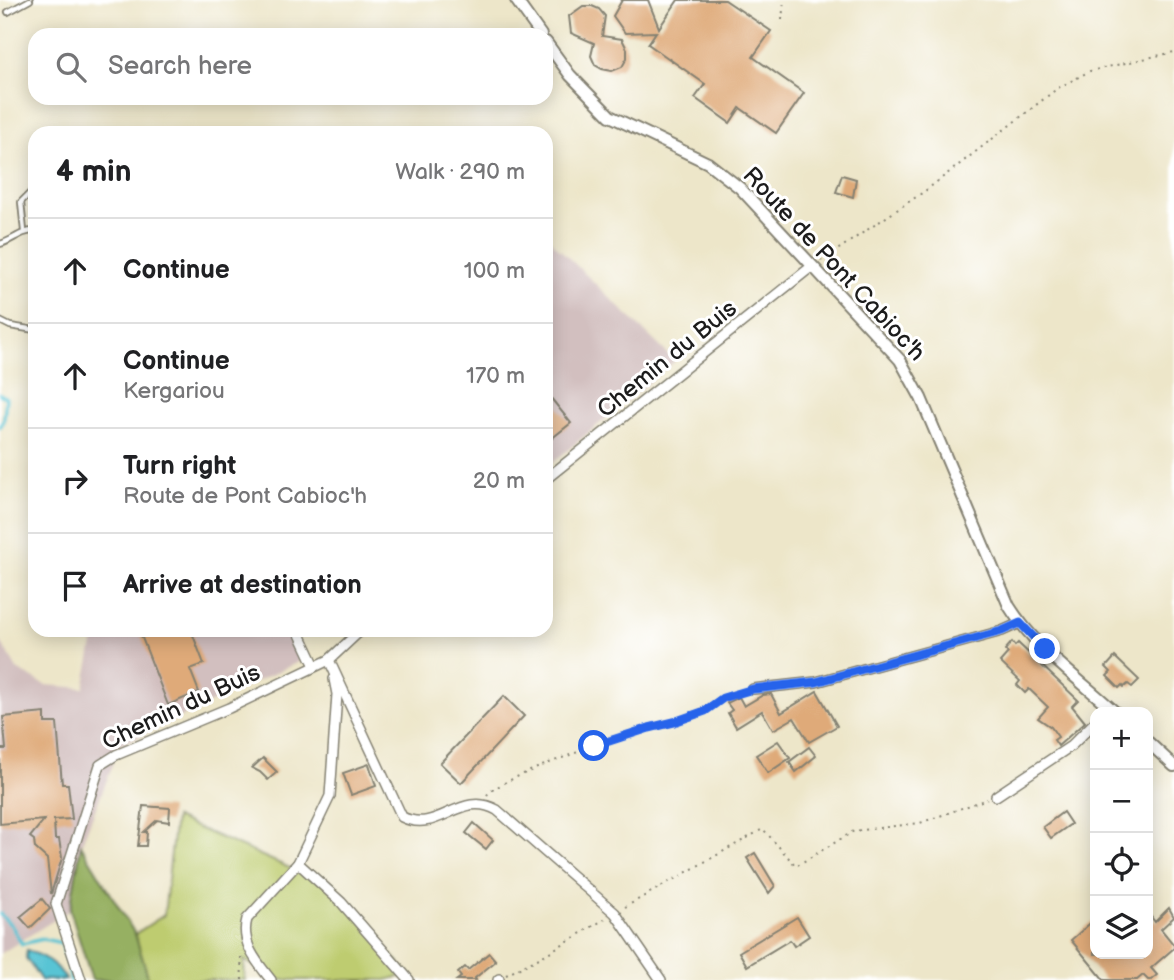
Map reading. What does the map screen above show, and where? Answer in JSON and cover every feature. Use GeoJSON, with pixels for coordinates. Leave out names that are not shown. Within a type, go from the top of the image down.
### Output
{"type":"FeatureCollection","features":[{"type":"Feature","properties":{"kind":"street"},"geometry":{"type":"LineString","coordinates":[[516,0],[536,28]]}},
{"type":"Feature","properties":{"kind":"street","name":"Route de Pont Cabioc'h"},"geometry":{"type":"LineString","coordinates":[[553,51],[598,106],[622,124],[686,151],[708,163],[740,188],[900,360],[913,380],[1000,588],[1020,623],[1106,707]]}},
{"type":"Feature","properties":{"kind":"street","name":"Chemin du Buis"},"geometry":{"type":"LineString","coordinates":[[553,473],[811,267]]}},
{"type":"Feature","properties":{"kind":"street"},"geometry":{"type":"LineString","coordinates":[[753,689],[816,682],[1002,631],[1020,623]]}},
{"type":"Feature","properties":{"kind":"street"},"geometry":{"type":"LineString","coordinates":[[301,637],[315,666]]}},
{"type":"Feature","properties":{"kind":"street","name":"Chemin du Buis"},"geometry":{"type":"LineString","coordinates":[[81,980],[56,904],[100,765],[116,755],[229,708],[329,660],[353,637]]}},
{"type":"Feature","properties":{"kind":"street"},"geometry":{"type":"LineString","coordinates":[[329,660],[402,817],[414,822],[428,822],[461,807],[481,804],[497,810],[615,913],[661,980]]}},
{"type":"Feature","properties":{"kind":"street"},"geometry":{"type":"LineString","coordinates":[[271,980],[250,949],[244,930],[247,919],[298,863],[330,796],[337,694],[329,660]]}},
{"type":"Feature","properties":{"kind":"street"},"geometry":{"type":"LineString","coordinates":[[996,796],[1072,746],[1090,727]]}},
{"type":"Feature","properties":{"kind":"street"},"geometry":{"type":"LineString","coordinates":[[1153,747],[1174,766]]}},
{"type":"Feature","properties":{"kind":"street"},"geometry":{"type":"LineString","coordinates":[[298,863],[341,902],[409,980]]}},
{"type":"Feature","properties":{"kind":"lane"},"geometry":{"type":"LineString","coordinates":[[8,12],[30,0]]}},
{"type":"Feature","properties":{"kind":"lane"},"geometry":{"type":"LineString","coordinates":[[24,231],[21,202],[28,195]]}},
{"type":"Feature","properties":{"kind":"lane"},"geometry":{"type":"LineString","coordinates":[[0,244],[28,231]]}},
{"type":"Feature","properties":{"kind":"lane"},"geometry":{"type":"LineString","coordinates":[[0,321],[10,326],[28,329]]}},
{"type":"Feature","properties":{"kind":"path"},"geometry":{"type":"LineString","coordinates":[[782,20],[784,0]]}},
{"type":"Feature","properties":{"kind":"path"},"geometry":{"type":"LineString","coordinates":[[811,267],[925,191],[1058,88],[1090,71],[1174,52]]}},
{"type":"Feature","properties":{"kind":"path"},"geometry":{"type":"LineString","coordinates":[[481,804],[492,788],[509,779],[594,746],[705,711],[723,698],[753,689]]}},
{"type":"Feature","properties":{"kind":"path"},"geometry":{"type":"LineString","coordinates":[[498,979],[763,829],[796,866],[854,831],[920,823],[996,796]]}},
{"type":"Feature","properties":{"kind":"shaded area"},"geometry":{"type":"Polygon","coordinates":[[[553,243],[675,361],[553,462],[553,243]]]}},
{"type":"Feature","properties":{"kind":"shaded area"},"geometry":{"type":"Polygon","coordinates":[[[95,637],[294,637],[305,659],[114,748],[112,767],[81,845],[70,910],[0,954],[0,640],[17,669],[45,685],[84,688],[95,637]]]}},
{"type":"Feature","properties":{"kind":"green space"},"geometry":{"type":"Polygon","coordinates":[[[175,818],[329,885],[409,974],[387,980],[278,980],[244,960],[245,980],[149,980],[135,934],[164,915],[175,818]]]}},
{"type":"Feature","properties":{"kind":"green space"},"geometry":{"type":"Polygon","coordinates":[[[81,845],[135,934],[149,980],[92,980],[70,910],[81,845]]]}},
{"type":"Feature","properties":{"kind":"water"},"geometry":{"type":"Polygon","coordinates":[[[27,950],[50,961],[66,980],[41,980],[26,958],[27,950]]]}},
{"type":"Feature","properties":{"kind":"building"},"geometry":{"type":"Polygon","coordinates":[[[622,0],[648,0],[659,28],[678,0],[725,0],[771,31],[753,57],[804,93],[776,133],[740,108],[730,123],[695,98],[705,84],[648,44],[656,32],[625,33],[613,16],[622,0]]]}},
{"type":"Feature","properties":{"kind":"building"},"geometry":{"type":"Polygon","coordinates":[[[583,6],[599,9],[605,16],[602,36],[622,39],[627,49],[627,58],[622,67],[612,71],[595,65],[591,56],[594,43],[571,33],[569,16],[583,6]]]}},
{"type":"Feature","properties":{"kind":"building"},"geometry":{"type":"Polygon","coordinates":[[[842,175],[856,179],[853,197],[836,192],[842,175]]]}},
{"type":"Feature","properties":{"kind":"building"},"geometry":{"type":"Polygon","coordinates":[[[553,401],[571,423],[553,437],[553,401]]]}},
{"type":"Feature","properties":{"kind":"building"},"geometry":{"type":"Polygon","coordinates":[[[142,637],[194,637],[204,664],[190,669],[199,692],[168,705],[142,637]]]}},
{"type":"Feature","properties":{"kind":"building"},"geometry":{"type":"Polygon","coordinates":[[[1012,642],[1015,646],[1018,643],[1078,700],[1072,706],[1085,722],[1058,746],[1054,740],[1058,737],[1051,727],[1038,718],[1048,707],[1029,689],[1025,693],[1017,685],[1020,681],[1000,662],[1008,653],[1005,650],[1012,642]]]}},
{"type":"Feature","properties":{"kind":"building"},"geometry":{"type":"Polygon","coordinates":[[[1115,657],[1139,680],[1132,687],[1128,684],[1119,688],[1107,676],[1111,672],[1106,667],[1115,657]]]}},
{"type":"Feature","properties":{"kind":"building"},"geometry":{"type":"Polygon","coordinates":[[[817,691],[837,726],[809,742],[794,718],[773,730],[762,711],[736,727],[728,713],[732,710],[727,703],[739,697],[744,706],[763,695],[771,694],[781,713],[817,691]]]}},
{"type":"Feature","properties":{"kind":"building"},"geometry":{"type":"Polygon","coordinates":[[[504,696],[524,716],[461,783],[440,763],[504,696]]]}},
{"type":"Feature","properties":{"kind":"building"},"geometry":{"type":"Polygon","coordinates":[[[45,713],[45,723],[57,723],[62,784],[68,784],[72,819],[54,820],[55,839],[59,839],[62,858],[51,894],[47,859],[35,848],[34,840],[30,837],[44,820],[0,824],[0,749],[6,749],[3,717],[45,713]]]}},
{"type":"Feature","properties":{"kind":"building"},"geometry":{"type":"Polygon","coordinates":[[[778,741],[790,758],[768,773],[756,755],[778,741]]]}},
{"type":"Feature","properties":{"kind":"building"},"geometry":{"type":"Polygon","coordinates":[[[809,747],[816,756],[796,772],[789,762],[809,747]]]}},
{"type":"Feature","properties":{"kind":"building"},"geometry":{"type":"Polygon","coordinates":[[[263,758],[277,772],[268,780],[252,768],[263,758]]]}},
{"type":"Feature","properties":{"kind":"building"},"geometry":{"type":"Polygon","coordinates":[[[369,764],[376,786],[351,795],[343,773],[369,764]]]}},
{"type":"Feature","properties":{"kind":"building"},"geometry":{"type":"Polygon","coordinates":[[[143,806],[170,808],[169,822],[157,820],[144,832],[147,832],[146,846],[138,846],[143,806]]]}},
{"type":"Feature","properties":{"kind":"building"},"geometry":{"type":"Polygon","coordinates":[[[1063,812],[1071,824],[1051,838],[1043,827],[1063,812]]]}},
{"type":"Feature","properties":{"kind":"building"},"geometry":{"type":"Polygon","coordinates":[[[474,823],[493,840],[486,849],[466,833],[474,823]]]}},
{"type":"Feature","properties":{"kind":"building"},"geometry":{"type":"Polygon","coordinates":[[[755,853],[775,886],[769,893],[747,858],[755,853]]]}},
{"type":"Feature","properties":{"kind":"building"},"geometry":{"type":"Polygon","coordinates":[[[42,899],[50,909],[30,928],[20,917],[42,899]]]}},
{"type":"Feature","properties":{"kind":"building"},"geometry":{"type":"Polygon","coordinates":[[[1169,908],[1174,917],[1161,929],[1174,948],[1151,968],[1157,975],[1151,980],[1143,975],[1137,980],[1104,980],[1071,940],[1090,923],[1090,959],[1153,959],[1153,919],[1155,922],[1169,908]]]}},
{"type":"Feature","properties":{"kind":"building"},"geometry":{"type":"Polygon","coordinates":[[[797,917],[809,936],[794,946],[790,940],[747,966],[739,952],[797,917]]]}},
{"type":"Feature","properties":{"kind":"building"},"geometry":{"type":"Polygon","coordinates":[[[489,953],[496,961],[475,978],[476,980],[457,980],[461,977],[458,973],[465,967],[468,970],[489,953]]]}},
{"type":"Feature","properties":{"kind":"waterway"},"geometry":{"type":"LineString","coordinates":[[0,394],[6,398],[0,427]]}},
{"type":"Feature","properties":{"kind":"waterway"},"geometry":{"type":"LineString","coordinates":[[0,914],[11,925],[22,944],[43,939],[62,943],[71,980]]}},
{"type":"Feature","properties":{"kind":"route"},"geometry":{"type":"LineString","coordinates":[[594,746],[705,711],[723,698],[753,689],[816,682],[1002,631],[1020,623],[1045,649]]}}]}
